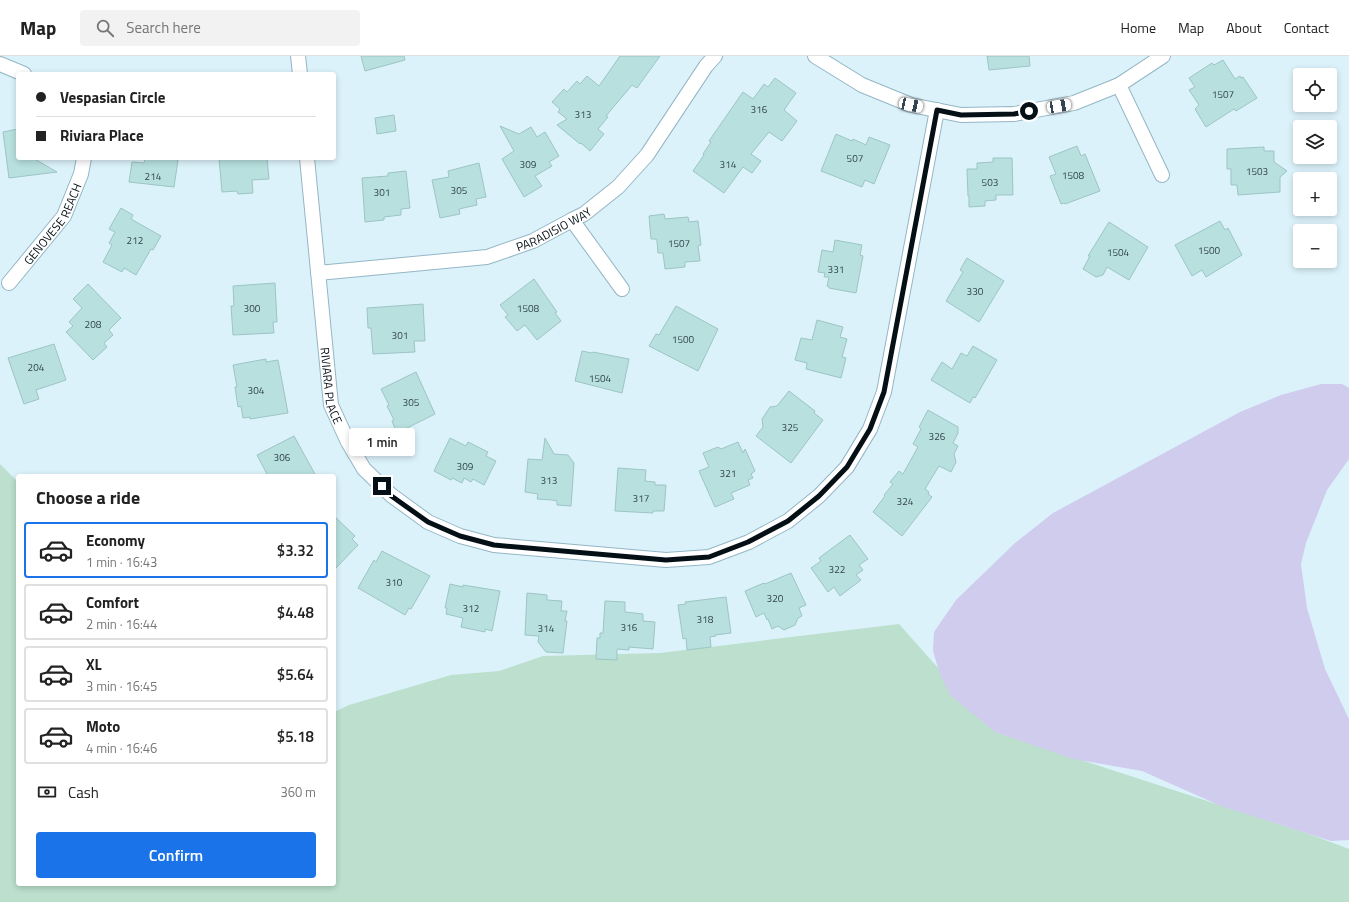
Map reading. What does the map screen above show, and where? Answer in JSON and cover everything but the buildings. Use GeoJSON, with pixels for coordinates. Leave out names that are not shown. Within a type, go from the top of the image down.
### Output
{"type":"FeatureCollection","features":[{"type":"Feature","properties":{"kind":"street"},"geometry":{"type":"LineString","coordinates":[[298,56],[300,72]]}},
{"type":"Feature","properties":{"kind":"street","name":"PARADISIO WAY"},"geometry":{"type":"LineString","coordinates":[[318,273],[487,257],[534,241],[584,214],[618,187],[647,155],[706,66],[715,56]]}},
{"type":"Feature","properties":{"kind":"street"},"geometry":{"type":"LineString","coordinates":[[815,56],[862,85],[911,105],[961,115],[1014,114],[1074,103],[1119,85],[1163,56]]}},
{"type":"Feature","properties":{"kind":"street"},"geometry":{"type":"LineString","coordinates":[[0,64],[19,72]]}},
{"type":"Feature","properties":{"kind":"street"},"geometry":{"type":"LineString","coordinates":[[1119,85],[1162,175]]}},
{"type":"Feature","properties":{"kind":"street","name":"RIVIARA PLACE"},"geometry":{"type":"LineString","coordinates":[[308,160],[331,405],[348,442],[364,468],[390,495],[428,522],[454,533],[494,545],[666,560],[709,557],[748,542],[788,521],[819,496],[847,467],[870,429],[884,392],[937,110]]}},
{"type":"Feature","properties":{"kind":"street","name":"GENOVESE REACH"},"geometry":{"type":"LineString","coordinates":[[9,284],[64,216],[81,174],[84,160]]}},
{"type":"Feature","properties":{"kind":"street"},"geometry":{"type":"LineString","coordinates":[[572,220],[622,289]]}},
{"type":"Feature","properties":{"kind":"green space"},"geometry":{"type":"Polygon","coordinates":[[[0,464],[16,480],[16,886],[336,886],[336,711],[349,705],[451,675],[499,671],[543,656],[660,653],[899,624],[995,732],[1312,835],[1349,849],[1349,902],[0,902],[0,464]]]}},
{"type":"Feature","properties":{"kind":"shaded area"},"geometry":{"type":"Polygon","coordinates":[[[1321,384],[1342,384],[1349,388],[1349,459],[1327,490],[1306,543],[1301,564],[1307,608],[1325,669],[1349,719],[1349,840],[1331,841],[1221,806],[1142,771],[1073,759],[995,732],[951,696],[940,675],[933,651],[934,632],[956,600],[1015,543],[1053,513],[1240,412],[1281,395],[1321,384]]]}},
{"type":"Feature","properties":{"kind":"route"},"geometry":{"type":"LineString","coordinates":[[382,486],[390,495],[428,522],[460,536],[494,545],[525,548],[666,560],[709,557],[748,542],[788,521],[819,496],[847,467],[870,429],[875,417],[884,392],[937,110],[961,115],[1014,114],[1029,111]]}}]}
